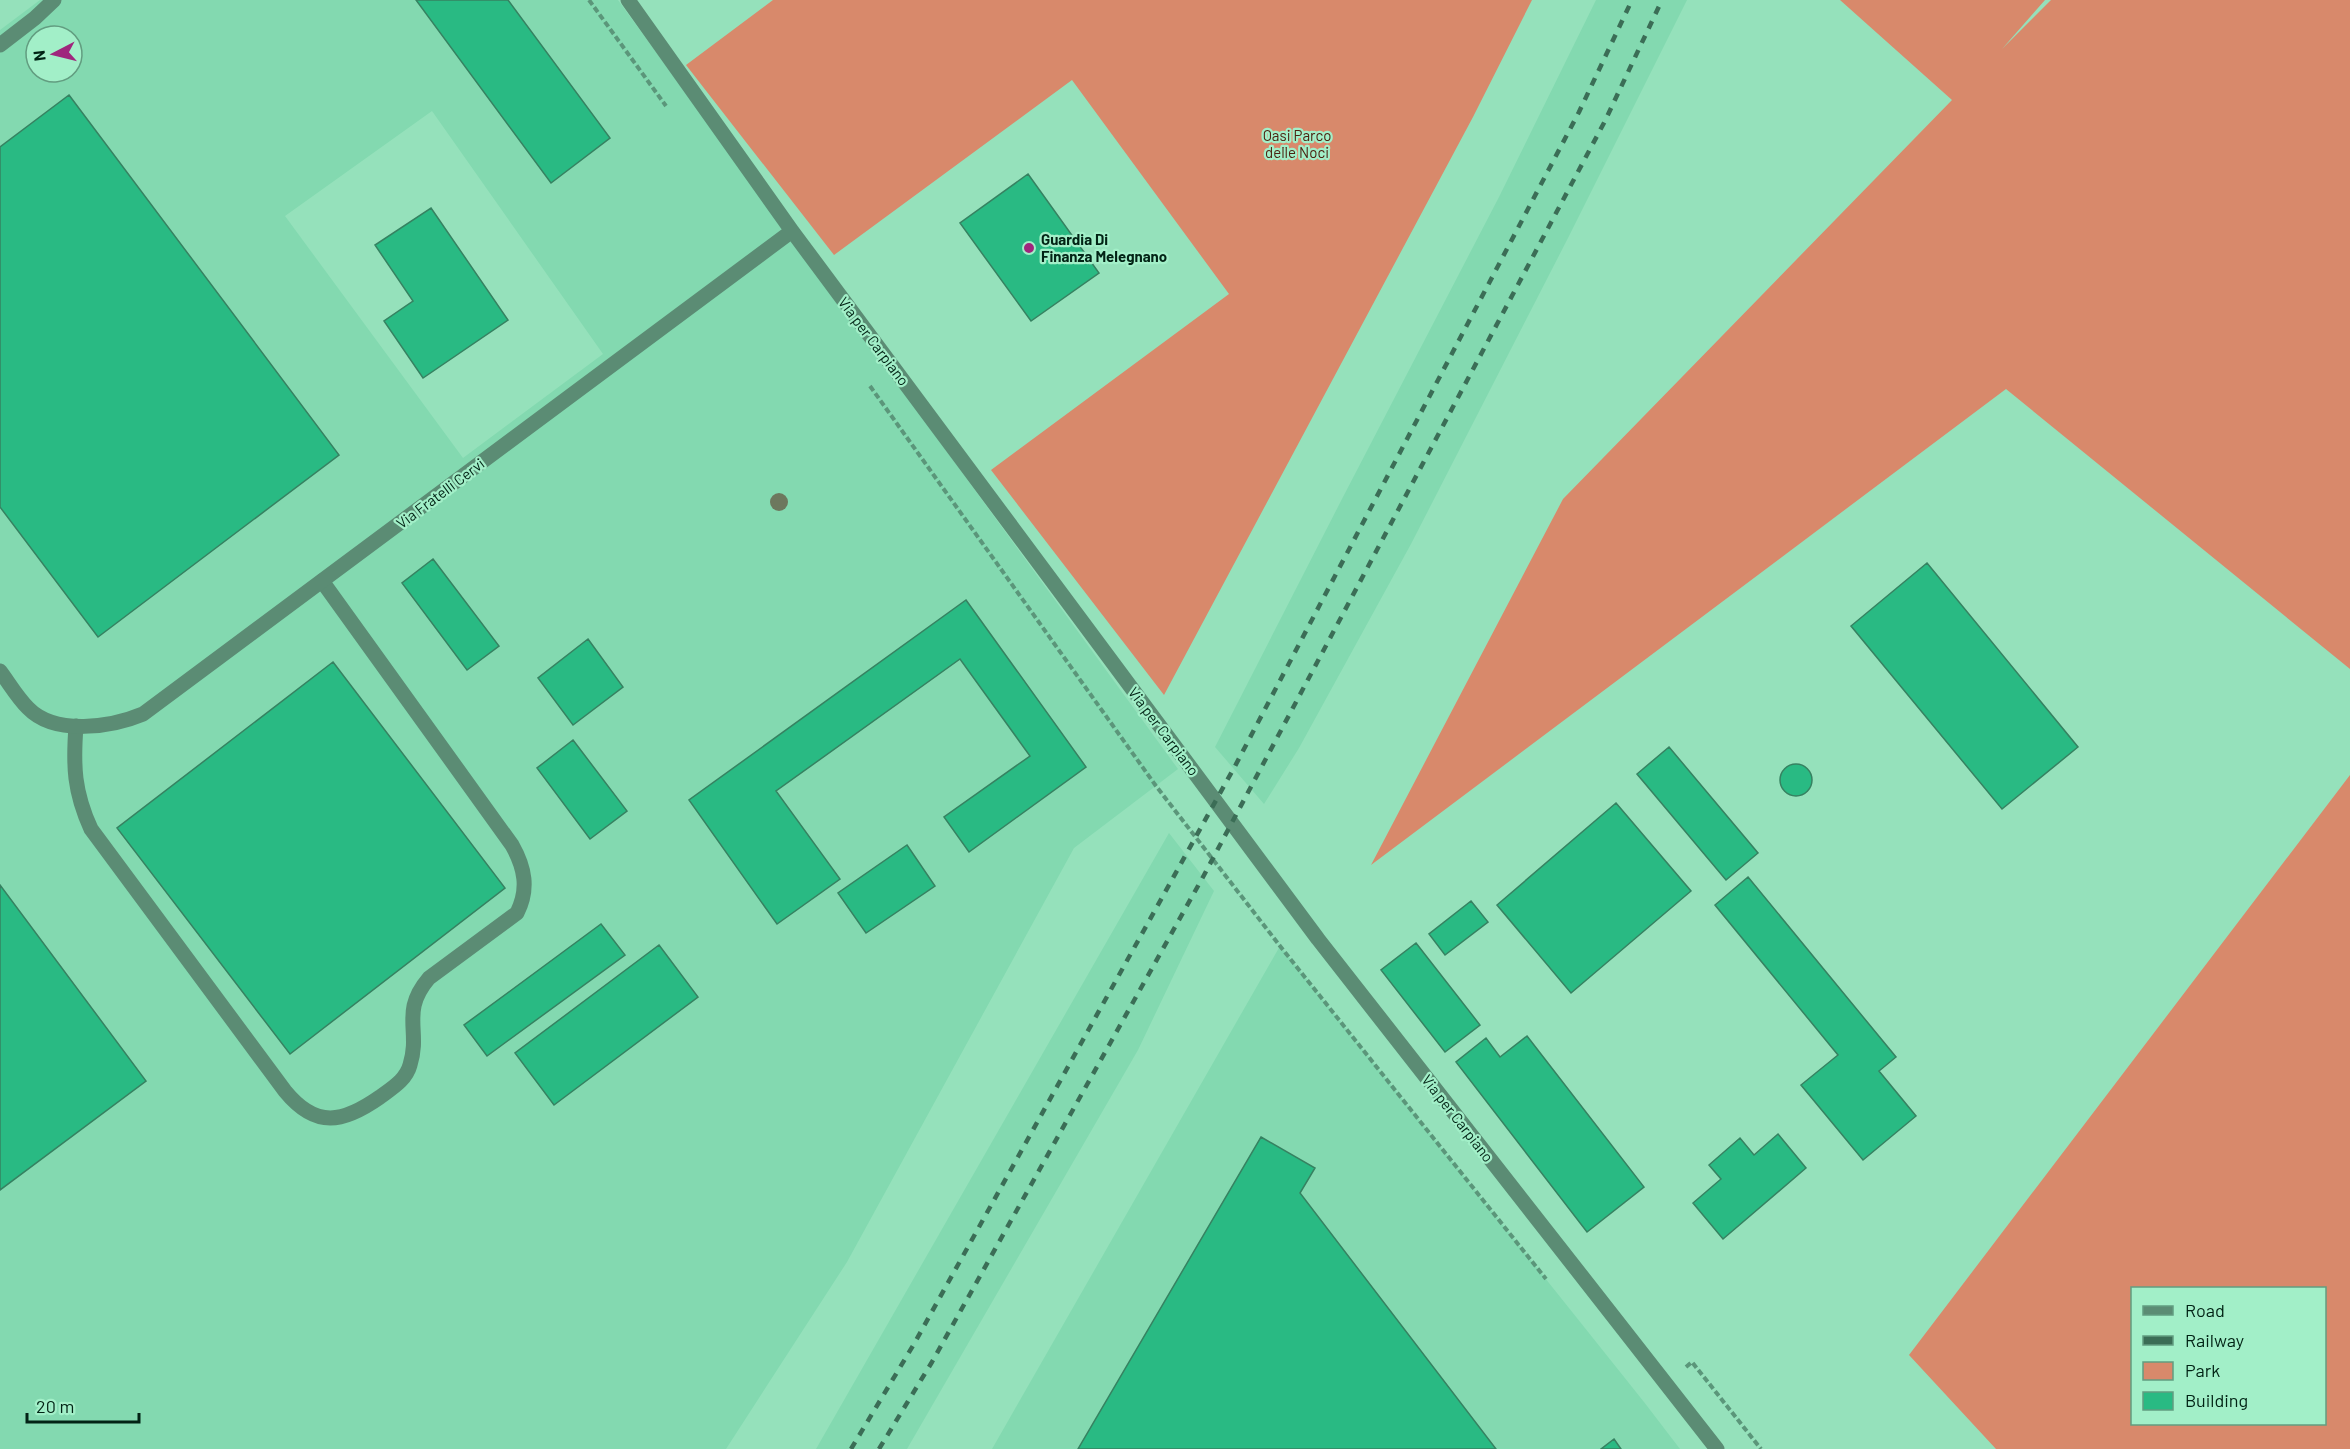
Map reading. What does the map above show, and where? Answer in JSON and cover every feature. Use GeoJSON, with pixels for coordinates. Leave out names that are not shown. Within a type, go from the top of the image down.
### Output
{"type":"FeatureCollection","features":[{"type":"Feature","properties":{"kind":"street"},"geometry":{"type":"LineString","coordinates":[[0,45],[54,0]]}},
{"type":"Feature","properties":{"kind":"street","name":"Via per Carpiano"},"geometry":{"type":"LineString","coordinates":[[628,0],[792,231],[1318,939],[1717,1449]]}},
{"type":"Feature","properties":{"kind":"street","name":"Via Fratelli Cervi"},"geometry":{"type":"LineString","coordinates":[[0,671],[28,708],[43,718],[76,726],[110,724],[143,714],[792,231]]}},
{"type":"Feature","properties":{"kind":"street"},"geometry":{"type":"LineString","coordinates":[[76,726],[73,764],[76,790],[98,839],[293,1101],[311,1114],[323,1118],[345,1117],[360,1111],[396,1085],[410,1065],[413,1037],[412,1014],[414,1000],[419,990],[429,978],[509,921],[520,907],[525,887],[524,873],[512,844],[322,581]]}},
{"type":"Feature","properties":{"kind":"shaded area"},"geometry":{"type":"Polygon","coordinates":[[[40,0],[618,0],[1178,769],[1074,848],[847,1262],[726,1449],[0,1449],[0,30],[40,0]],[[432,111],[285,216],[463,458],[603,354],[432,111]]]}},
{"type":"Feature","properties":{"kind":"shaded area"},"geometry":{"type":"Polygon","coordinates":[[[1596,0],[1687,0],[1411,544],[1299,748],[1264,804],[1215,747],[1499,197],[1596,0]]]}},
{"type":"Feature","properties":{"kind":"shaded area"},"geometry":{"type":"Polygon","coordinates":[[[1169,833],[1214,891],[1138,1050],[907,1449],[816,1449],[1169,833]]]}},
{"type":"Feature","properties":{"kind":"shaded area"},"geometry":{"type":"Polygon","coordinates":[[[1280,946],[1644,1402],[1680,1449],[992,1449],[1280,946]]]}},
{"type":"Feature","properties":{"kind":"green space","name":"Oasi Parco delle Noci"},"geometry":{"type":"Polygon","coordinates":[[[773,0],[1532,0],[1473,117],[1164,695],[991,470],[1229,294],[1072,80],[834,255],[686,65],[773,0]]]}},
{"type":"Feature","properties":{"kind":"green space"},"geometry":{"type":"Polygon","coordinates":[[[1840,0],[2045,0],[2002,49],[2051,0],[2350,0],[2350,669],[2006,389],[1371,865],[1563,499],[1952,100],[1840,0]]]}},
{"type":"Feature","properties":{"kind":"green space"},"geometry":{"type":"Polygon","coordinates":[[[2350,775],[2350,1449],[1996,1449],[1909,1355],[2350,775]]]}},
{"type":"Feature","properties":{"kind":"building"},"geometry":{"type":"Polygon","coordinates":[[[416,0],[508,0],[610,138],[551,183],[416,0]]]}},
{"type":"Feature","properties":{"kind":"building"},"geometry":{"type":"Polygon","coordinates":[[[69,95],[339,455],[98,637],[0,507],[0,147],[69,95]]]}},
{"type":"Feature","properties":{"kind":"building","name":"Guardia Di Finanza Melegnano"},"geometry":{"type":"Polygon","coordinates":[[[1028,174],[1099,273],[1031,321],[960,223],[1028,174]]]}},
{"type":"Feature","properties":{"kind":"building"},"geometry":{"type":"Polygon","coordinates":[[[431,208],[508,320],[423,378],[384,321],[413,301],[375,245],[431,208]]]}},
{"type":"Feature","properties":{"kind":"building"},"geometry":{"type":"Polygon","coordinates":[[[433,559],[499,646],[467,670],[402,583],[433,559]]]}},
{"type":"Feature","properties":{"kind":"building"},"geometry":{"type":"Polygon","coordinates":[[[1927,563],[2078,747],[2002,809],[1851,626],[1927,563]]]}},
{"type":"Feature","properties":{"kind":"building"},"geometry":{"type":"Polygon","coordinates":[[[966,600],[1086,767],[969,852],[944,817],[1030,756],[960,659],[776,791],[840,879],[777,924],[689,800],[966,600]]]}},
{"type":"Feature","properties":{"kind":"building"},"geometry":{"type":"Polygon","coordinates":[[[588,639],[623,687],[573,725],[538,678],[588,639]]]}},
{"type":"Feature","properties":{"kind":"building"},"geometry":{"type":"Polygon","coordinates":[[[333,662],[505,888],[290,1054],[117,828],[333,662]]]}},
{"type":"Feature","properties":{"kind":"building"},"geometry":{"type":"Polygon","coordinates":[[[573,740],[627,811],[590,839],[537,768],[573,740]]]}},
{"type":"Feature","properties":{"kind":"building"},"geometry":{"type":"Polygon","coordinates":[[[1669,747],[1758,853],[1726,880],[1637,774],[1669,747]]]}},
{"type":"Feature","properties":{"kind":"building"},"geometry":{"type":"Polygon","coordinates":[[[1796,764],[1807,769],[1812,780],[1807,791],[1796,796],[1785,791],[1780,780],[1785,769],[1796,764]]]}},
{"type":"Feature","properties":{"kind":"building"},"geometry":{"type":"Polygon","coordinates":[[[1616,803],[1691,891],[1571,993],[1497,905],[1616,803]]]}},
{"type":"Feature","properties":{"kind":"building"},"geometry":{"type":"Polygon","coordinates":[[[907,845],[935,886],[866,933],[838,893],[907,845]]]}},
{"type":"Feature","properties":{"kind":"building"},"geometry":{"type":"Polygon","coordinates":[[[1748,877],[1896,1057],[1879,1071],[1916,1116],[1863,1160],[1801,1085],[1838,1055],[1715,905],[1748,877]]]}},
{"type":"Feature","properties":{"kind":"building"},"geometry":{"type":"Polygon","coordinates":[[[0,885],[146,1081],[0,1190],[0,885]]]}},
{"type":"Feature","properties":{"kind":"building"},"geometry":{"type":"Polygon","coordinates":[[[1471,901],[1488,922],[1445,955],[1429,934],[1471,901]]]}},
{"type":"Feature","properties":{"kind":"building"},"geometry":{"type":"Polygon","coordinates":[[[601,924],[625,955],[487,1056],[464,1025],[601,924]]]}},
{"type":"Feature","properties":{"kind":"building"},"geometry":{"type":"Polygon","coordinates":[[[1416,943],[1480,1025],[1445,1052],[1381,970],[1416,943]]]}},
{"type":"Feature","properties":{"kind":"building"},"geometry":{"type":"Polygon","coordinates":[[[659,945],[698,997],[554,1105],[515,1053],[659,945]]]}},
{"type":"Feature","properties":{"kind":"building"},"geometry":{"type":"Polygon","coordinates":[[[1527,1036],[1644,1187],[1587,1232],[1456,1062],[1486,1038],[1500,1057],[1527,1036]]]}},
{"type":"Feature","properties":{"kind":"building"},"geometry":{"type":"Polygon","coordinates":[[[1778,1134],[1806,1168],[1723,1239],[1693,1203],[1721,1179],[1709,1165],[1740,1138],[1754,1155],[1778,1134]]]}},
{"type":"Feature","properties":{"kind":"building"},"geometry":{"type":"Polygon","coordinates":[[[1261,1137],[1315,1168],[1300,1193],[1496,1449],[1078,1449],[1261,1137]]]}},
{"type":"Feature","properties":{"kind":"building"},"geometry":{"type":"Polygon","coordinates":[[[1614,1439],[1621,1449],[1601,1449],[1614,1439]]]}},
{"type":"Feature","properties":{"kind":"railway"},"geometry":{"type":"LineString","coordinates":[[851,1449],[914,1344],[1234,768],[1579,112],[1632,0]]}},
{"type":"Feature","properties":{"kind":"railway"},"geometry":{"type":"LineString","coordinates":[[879,1449],[932,1362],[1203,877],[1605,121],[1662,0]]}},
{"type":"Feature","properties":{"kind":"place","name":"Guardia Di Finanza Melegnano"},"geometry":{"type":"Point","coordinates":[1029,248]}}]}
